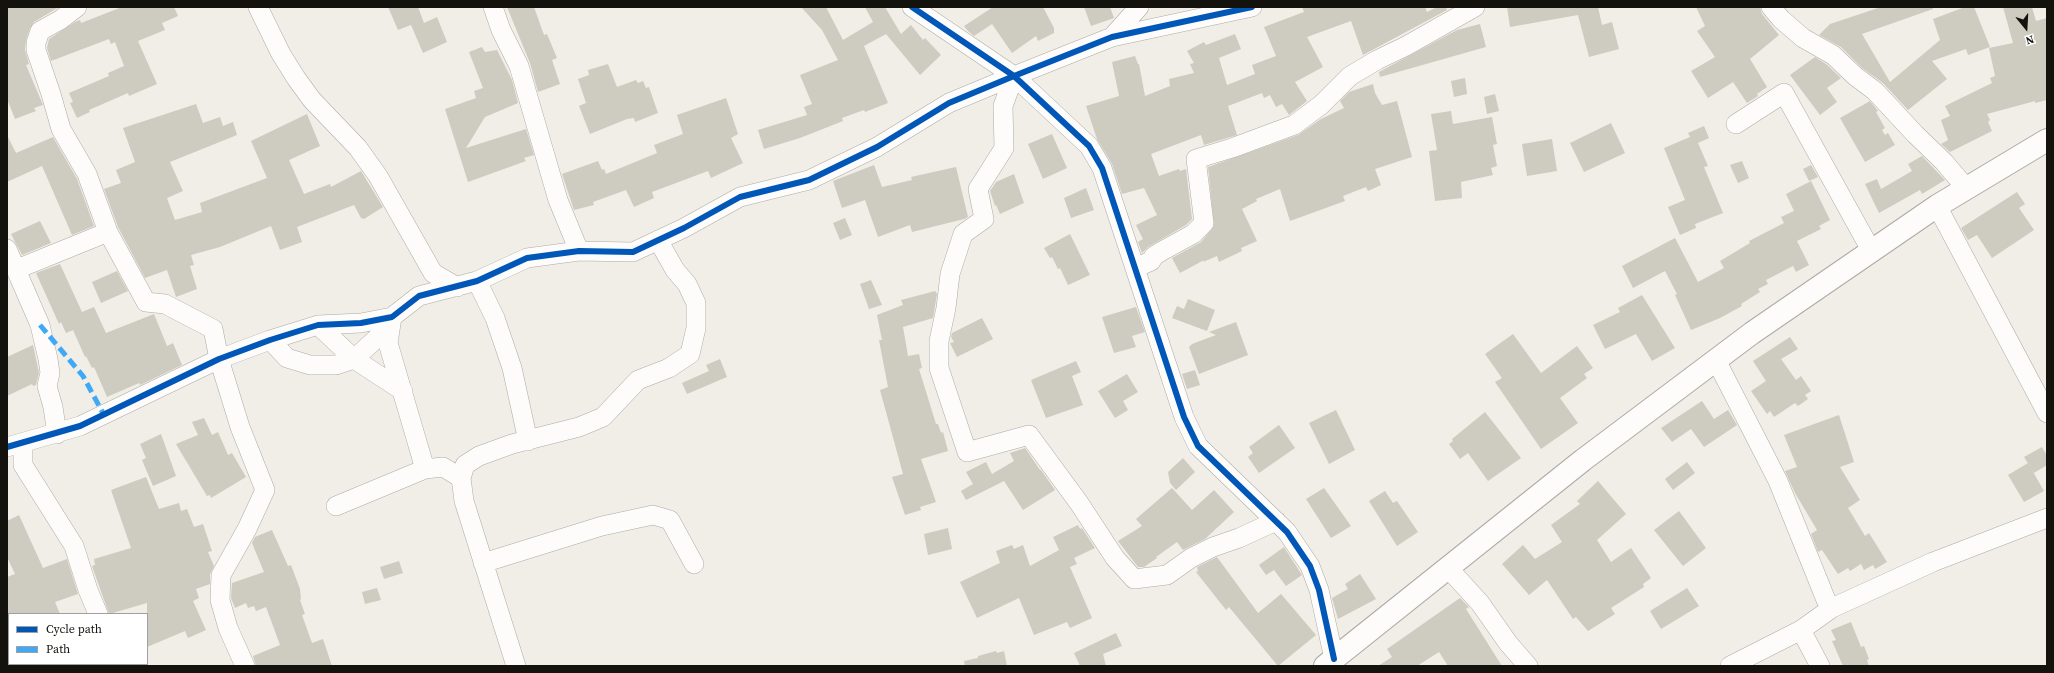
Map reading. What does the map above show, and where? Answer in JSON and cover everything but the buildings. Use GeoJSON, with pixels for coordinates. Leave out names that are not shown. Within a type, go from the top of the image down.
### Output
{"type":"FeatureCollection","features":[{"type":"Feature","properties":{"kind":"main road"},"geometry":{"type":"LineString","coordinates":[[1330,663],[1583,460],[1752,333],[1937,206],[2047,140]]}},
{"type":"Feature","properties":{"kind":"street"},"geometry":{"type":"LineString","coordinates":[[77,7],[60,20],[40,31],[36,50],[61,129],[87,174],[108,232],[146,302],[165,304],[213,329],[220,359],[240,427],[265,490],[221,575],[220,600],[233,642],[244,666]]}},
{"type":"Feature","properties":{"kind":"street"},"geometry":{"type":"LineString","coordinates":[[258,7],[281,54],[296,78],[312,100],[358,148],[378,176],[433,273],[457,288]]}},
{"type":"Feature","properties":{"kind":"street"},"geometry":{"type":"LineString","coordinates":[[493,7],[501,30],[518,66],[558,200],[579,251]]}},
{"type":"Feature","properties":{"kind":"street"},"geometry":{"type":"LineString","coordinates":[[912,7],[1014,76],[1089,146],[1102,168],[1184,417],[1198,446],[1287,532],[1310,566],[1319,590],[1330,663]]}},
{"type":"Feature","properties":{"kind":"street"},"geometry":{"type":"LineString","coordinates":[[1112,37],[1138,7]]}},
{"type":"Feature","properties":{"kind":"street"},"geometry":{"type":"LineString","coordinates":[[419,296],[457,288],[477,281],[527,258],[579,251],[633,252],[740,197],[809,180],[877,147],[949,103],[1112,37],[1198,12],[1252,7]]}},
{"type":"Feature","properties":{"kind":"street"},"geometry":{"type":"LineString","coordinates":[[1134,268],[1151,261],[1154,256],[1193,234],[1204,223],[1196,159],[1232,148],[1294,125],[1321,105],[1350,76],[1475,7]]}},
{"type":"Feature","properties":{"kind":"street"},"geometry":{"type":"LineString","coordinates":[[1771,7],[1781,19],[1803,38],[1833,55],[1854,76],[1875,91],[1915,134],[1944,162],[1966,188]]}},
{"type":"Feature","properties":{"kind":"street"},"geometry":{"type":"LineString","coordinates":[[1014,76],[1002,106],[1004,148],[978,189],[984,219],[963,234],[950,274],[946,308],[938,340],[939,368],[967,452],[1029,435],[1115,558],[1134,579],[1168,574],[1212,547],[1239,538],[1276,521]]}},
{"type":"Feature","properties":{"kind":"street"},"geometry":{"type":"LineString","coordinates":[[1736,124],[1784,92],[1872,252]]}},
{"type":"Feature","properties":{"kind":"street"},"geometry":{"type":"LineString","coordinates":[[1937,206],[2047,413]]}},
{"type":"Feature","properties":{"kind":"street"},"geometry":{"type":"LineString","coordinates":[[17,269],[108,232]]}},
{"type":"Feature","properties":{"kind":"street"},"geometry":{"type":"LineString","coordinates":[[516,666],[464,501],[461,478],[465,465],[479,456],[579,426],[603,417],[638,380],[669,368],[690,354],[696,328],[696,304],[687,284],[675,270],[658,240]]}},
{"type":"Feature","properties":{"kind":"street"},"geometry":{"type":"LineString","coordinates":[[7,249],[17,269],[40,325],[48,359],[50,373],[47,386],[53,407],[57,434]]}},
{"type":"Feature","properties":{"kind":"street"},"geometry":{"type":"LineString","coordinates":[[270,340],[287,358],[310,365],[336,365],[354,359],[419,296],[433,273]]}},
{"type":"Feature","properties":{"kind":"street"},"geometry":{"type":"LineString","coordinates":[[477,281],[495,318],[512,368],[528,441]]}},
{"type":"Feature","properties":{"kind":"street"},"geometry":{"type":"LineString","coordinates":[[98,613],[88,590],[74,546],[15,461],[15,445],[57,434],[104,415],[220,359],[318,324],[391,322]]}},
{"type":"Feature","properties":{"kind":"street"},"geometry":{"type":"LineString","coordinates":[[391,322],[388,343],[425,469]]}},
{"type":"Feature","properties":{"kind":"street"},"geometry":{"type":"LineString","coordinates":[[318,324],[354,359],[403,391]]}},
{"type":"Feature","properties":{"kind":"street"},"geometry":{"type":"LineString","coordinates":[[1716,360],[1778,481],[1826,600],[1832,608]]}},
{"type":"Feature","properties":{"kind":"street"},"geometry":{"type":"LineString","coordinates":[[336,506],[425,469],[443,467],[461,478]]}},
{"type":"Feature","properties":{"kind":"street"},"geometry":{"type":"LineString","coordinates":[[483,563],[602,526],[653,515],[670,520],[694,564]]}},
{"type":"Feature","properties":{"kind":"street"},"geometry":{"type":"LineString","coordinates":[[1730,666],[1801,630],[1832,608],[1933,562],[2047,518]]}},
{"type":"Feature","properties":{"kind":"street"},"geometry":{"type":"LineString","coordinates":[[1448,568],[1480,603],[1508,643],[1528,666]]}},
{"type":"Feature","properties":{"kind":"street"},"geometry":{"type":"LineString","coordinates":[[1801,630],[1820,666]]}},
{"type":"Feature","properties":{"kind":"marked path"},"geometry":{"type":"LineString","coordinates":[[40,325],[83,376],[104,415]]}},
{"type":"Feature","properties":{"kind":"cycle path"},"geometry":{"type":"LineString","coordinates":[[912,7],[1014,76],[1089,146],[1102,168],[1184,417],[1198,446],[1287,532],[1310,566],[1319,590],[1334,659]]}},
{"type":"Feature","properties":{"kind":"cycle path"},"geometry":{"type":"LineString","coordinates":[[7,447],[80,426],[219,359],[270,340],[318,325],[361,323],[392,317],[419,296],[477,281],[527,258],[579,251],[633,252],[684,228],[740,197],[809,180],[877,147],[949,103],[1112,37],[1252,7]]}}]}
